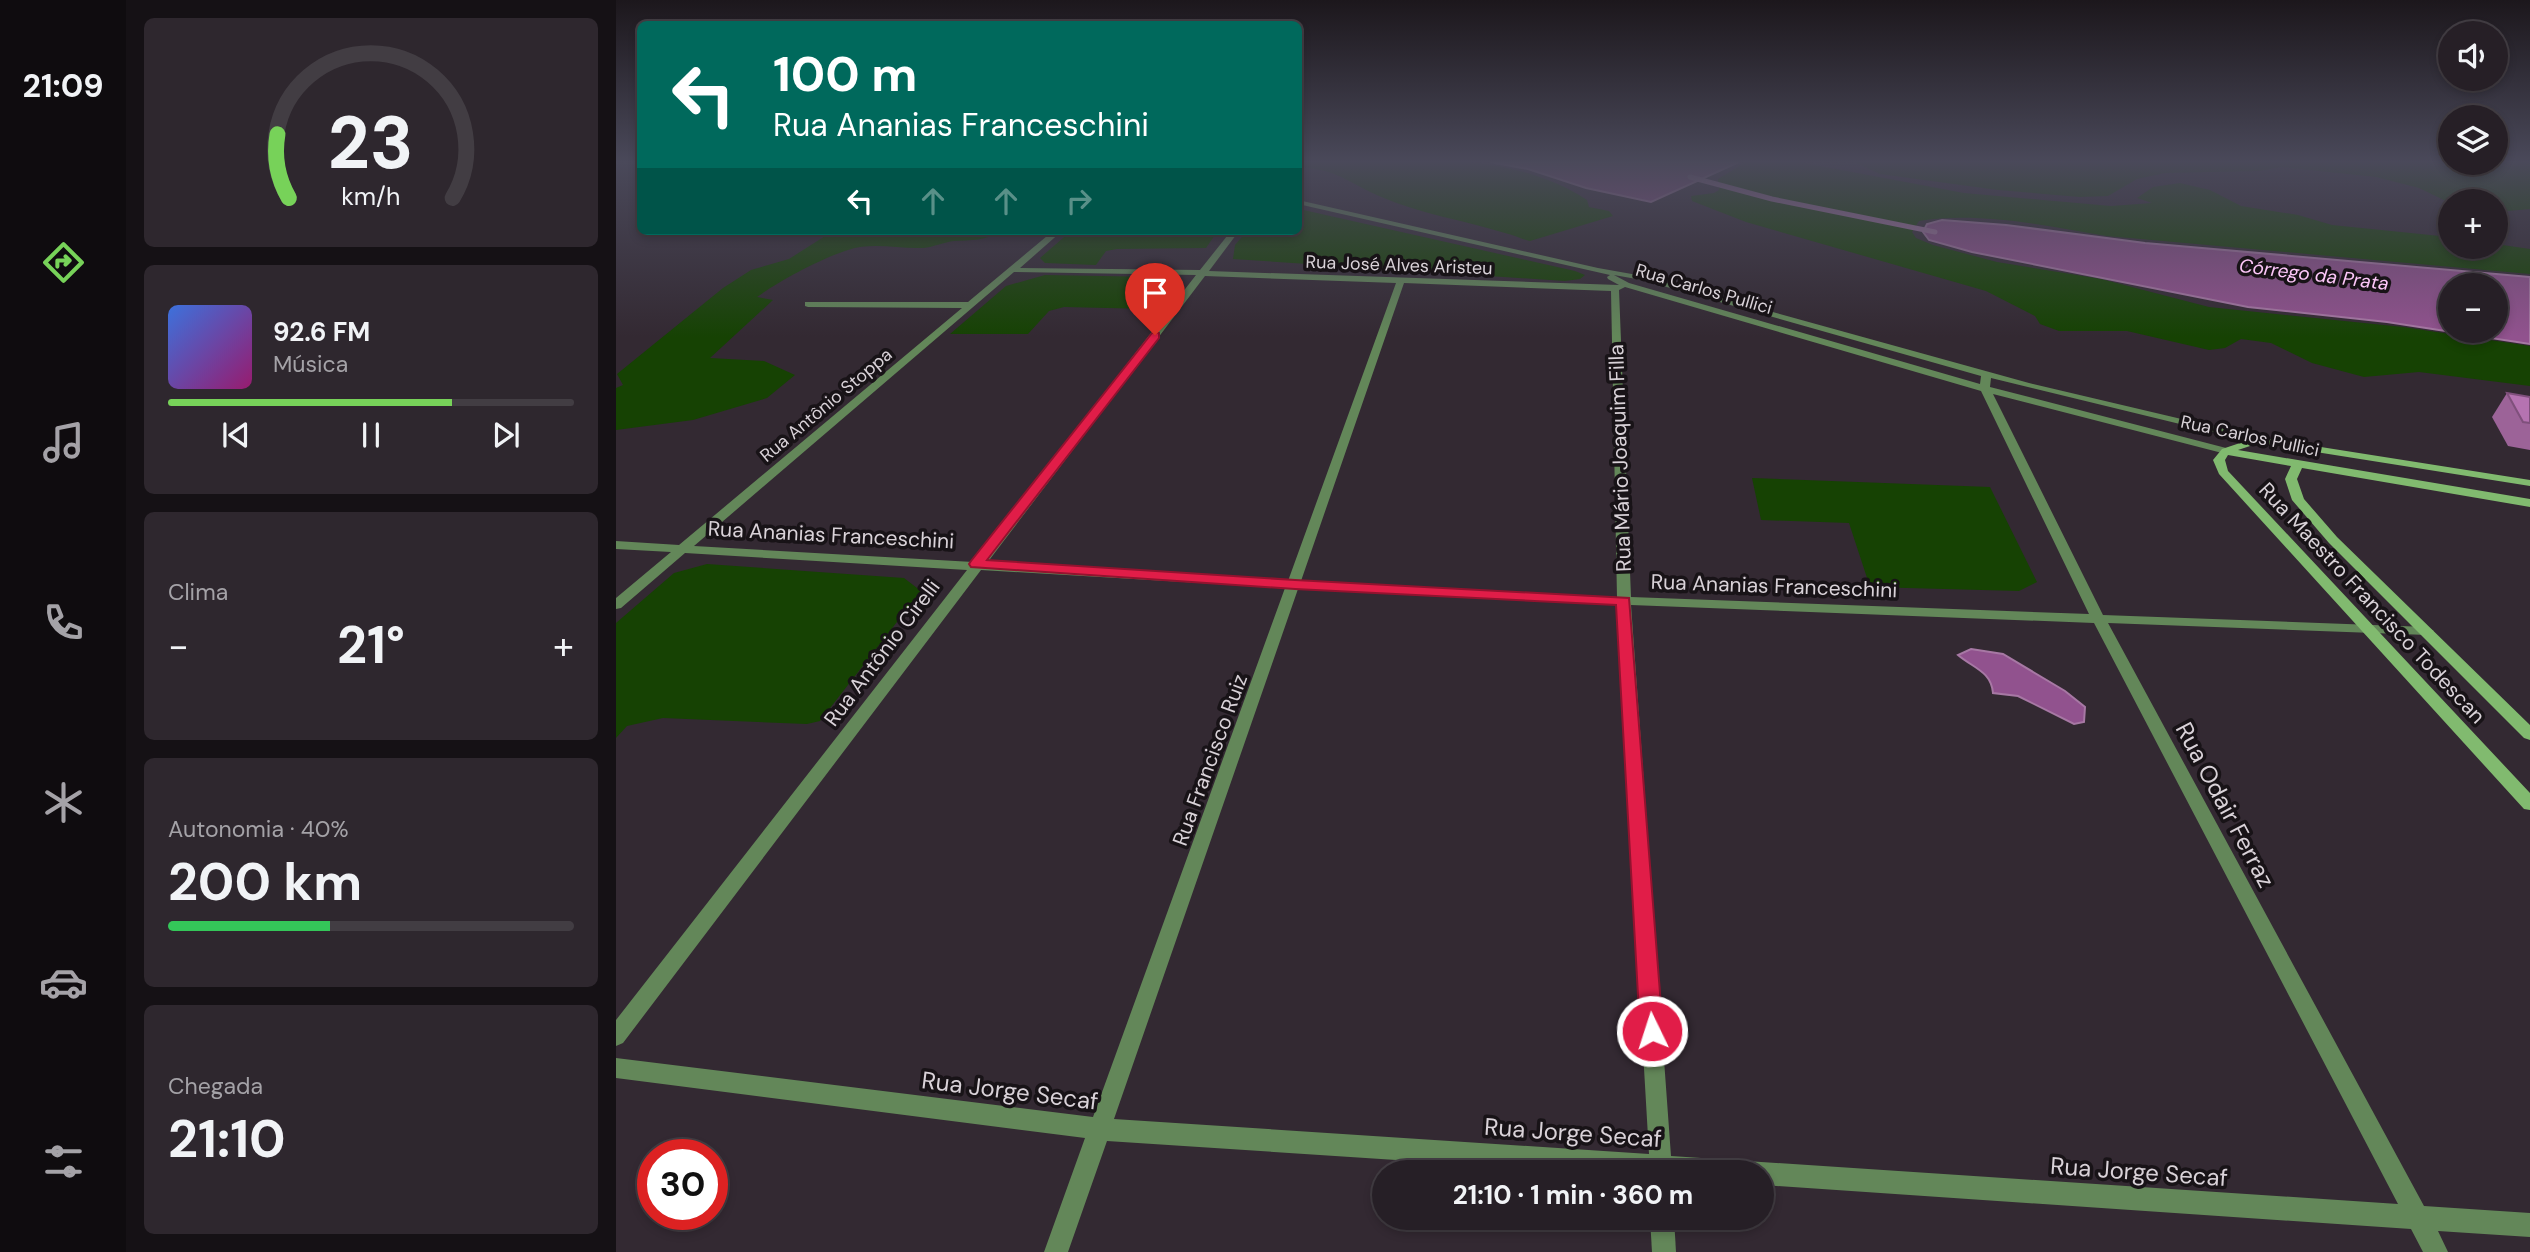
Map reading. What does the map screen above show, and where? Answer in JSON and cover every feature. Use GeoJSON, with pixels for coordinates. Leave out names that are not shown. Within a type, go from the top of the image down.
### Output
{"type":"FeatureCollection","features":[{"type":"Feature","properties":{"kind":"main road"},"geometry":{"type":"LineString","coordinates":[[2226,452],[2258,440]]}},
{"type":"Feature","properties":{"kind":"main road","name":"Rua Carlos Pullici"},"geometry":{"type":"LineString","coordinates":[[2258,440],[2530,483]]}},
{"type":"Feature","properties":{"kind":"main road","name":"Rua Carlos Pullici"},"geometry":{"type":"LineString","coordinates":[[2226,452],[2530,503]]}},
{"type":"Feature","properties":{"kind":"main road","name":"Rua Maestro Francisco Todescan"},"geometry":{"type":"LineString","coordinates":[[2226,452],[2219,460],[2223,471],[2530,804]]}},
{"type":"Feature","properties":{"kind":"main road","name":"Rua Maestro Francisco Todescan"},"geometry":{"type":"LineString","coordinates":[[2297,466],[2291,480],[2298,500],[2333,540],[2530,734]]}},
{"type":"Feature","properties":{"kind":"street"},"geometry":{"type":"LineString","coordinates":[[1379,220],[1598,270]]}},
{"type":"Feature","properties":{"kind":"street","name":"Rua Antônio Stoppa"},"geometry":{"type":"LineString","coordinates":[[616,605],[1053,235]]}},
{"type":"Feature","properties":{"kind":"street","name":"Rua Antônio Cirelli"},"geometry":{"type":"LineString","coordinates":[[616,1036],[1232,235]]}},
{"type":"Feature","properties":{"kind":"street","name":"Rua José Alves Aristeu"},"geometry":{"type":"LineString","coordinates":[[1014,270],[1204,273],[1620,287]]}},
{"type":"Feature","properties":{"kind":"street","name":"Rua Carlos Pullici"},"geometry":{"type":"LineString","coordinates":[[1598,270],[1643,278],[2226,452]]}},
{"type":"Feature","properties":{"kind":"street","name":"Rua Carlos Pullici"},"geometry":{"type":"LineString","coordinates":[[1598,270],[1620,287],[1985,382],[2258,440]]}},
{"type":"Feature","properties":{"kind":"street"},"geometry":{"type":"LineString","coordinates":[[1620,287],[1643,278]]}},
{"type":"Feature","properties":{"kind":"street","name":"Rua Francisco Ruiz"},"geometry":{"type":"LineString","coordinates":[[1056,1252],[1401,281]]}},
{"type":"Feature","properties":{"kind":"street","name":"Rua Mário Joaquim Filla"},"geometry":{"type":"LineString","coordinates":[[1620,287],[1624,601],[1659,1160]]}},
{"type":"Feature","properties":{"kind":"street"},"geometry":{"type":"LineString","coordinates":[[808,304],[971,305]]}},
{"type":"Feature","properties":{"kind":"street","name":"Rua Odair Ferraz"},"geometry":{"type":"LineString","coordinates":[[1985,382],[2099,620],[2436,1252]]}},
{"type":"Feature","properties":{"kind":"street","name":"Rua Ananias Franceschini"},"geometry":{"type":"LineString","coordinates":[[616,545],[977,564],[1295,585],[1624,601],[2427,631]]}},
{"type":"Feature","properties":{"kind":"street","name":"Rua Jorge Secaf"},"geometry":{"type":"LineString","coordinates":[[616,1068],[1100,1129],[1534,1160]]}},
{"type":"Feature","properties":{"kind":"street","name":"Rua Jorge Secaf"},"geometry":{"type":"LineString","coordinates":[[1774,1176],[2530,1225]]}},
{"type":"Feature","properties":{"kind":"street"},"geometry":{"type":"LineString","coordinates":[[1663,1230],[1664,1252]]}},
{"type":"Feature","properties":{"kind":"green space"},"geometry":{"type":"Polygon","coordinates":[[[1302,220],[1350,220],[1585,275],[1580,279],[1565,281],[1233,259],[1235,245],[1244,235],[1302,235],[1302,220]]]}},
{"type":"Feature","properties":{"kind":"green space"},"geometry":{"type":"Polygon","coordinates":[[[1459,220],[1598,220],[1530,241],[1459,220]]]}},
{"type":"Feature","properties":{"kind":"green space"},"geometry":{"type":"Polygon","coordinates":[[[1742,220],[1923,220],[1919,221],[1912,232],[1916,238],[1933,245],[1997,262],[2101,279],[2209,307],[2438,332],[2438,343],[2508,343],[2530,346],[2530,386],[2419,372],[2364,377],[2312,363],[2271,343],[2241,339],[2225,348],[2209,350],[2127,331],[2059,331],[2040,324],[2035,316],[1986,291],[1742,220]]]}},
{"type":"Feature","properties":{"kind":"green space"},"geometry":{"type":"Polygon","coordinates":[[[2003,220],[2316,220],[2332,225],[2438,236],[2438,259],[2508,259],[2508,246],[2530,249],[2530,274],[2107,236],[2003,220]]]}},
{"type":"Feature","properties":{"kind":"green space"},"geometry":{"type":"Polygon","coordinates":[[[827,235],[992,235],[923,248],[857,248],[801,270],[757,297],[773,300],[710,358],[764,361],[795,375],[767,398],[693,420],[616,430],[616,388],[623,385],[617,374],[723,288],[751,270],[789,259],[827,235]]]}},
{"type":"Feature","properties":{"kind":"green space"},"geometry":{"type":"Polygon","coordinates":[[[1066,235],[1215,235],[1206,248],[1106,251],[1096,265],[1045,263],[1040,258],[1066,235]]]}},
{"type":"Feature","properties":{"kind":"green space"},"geometry":{"type":"Polygon","coordinates":[[[1045,275],[1158,277],[1170,279],[1176,285],[1159,306],[1151,309],[1064,307],[1049,311],[1028,334],[950,334],[1006,286],[1045,275]]]}},
{"type":"Feature","properties":{"kind":"green space"},"geometry":{"type":"Polygon","coordinates":[[[1752,478],[1990,487],[2037,582],[2019,591],[1870,587],[1849,523],[1761,520],[1752,478]]]}},
{"type":"Feature","properties":{"kind":"green space"},"geometry":{"type":"Polygon","coordinates":[[[707,564],[904,578],[921,591],[820,721],[807,724],[663,718],[627,726],[616,738],[616,623],[674,573],[707,564]]]}},
{"type":"Feature","properties":{"kind":"water"},"geometry":{"type":"Polygon","coordinates":[[[1947,220],[2006,225],[2145,243],[2485,273],[2438,273],[2438,330],[2248,307],[1972,252],[1929,240],[1923,232],[1927,224],[1947,220]]]}},
{"type":"Feature","properties":{"kind":"water"},"geometry":{"type":"Polygon","coordinates":[[[2508,275],[2530,277],[2530,344],[2508,341],[2508,275]]]}},
{"type":"Feature","properties":{"kind":"water"},"geometry":{"type":"Polygon","coordinates":[[[1971,649],[2003,654],[2065,691],[2085,707],[2084,722],[2074,724],[2018,696],[1993,693],[1985,675],[1958,655],[1971,649]]]}},
{"type":"Feature","properties":{"kind":"building"},"geometry":{"type":"Polygon","coordinates":[[[2507,393],[2530,397],[2530,423],[2523,422],[2507,393]]]}},
{"type":"Feature","properties":{"kind":"waterway","name":"Córrego da Prata"},"geometry":{"type":"LineString","coordinates":[[1878,220],[1935,232]]}},
{"type":"Feature","properties":{"kind":"route"},"geometry":{"type":"LineString","coordinates":[[1155,335],[977,564],[1295,585],[1624,601],[1652,1031]]}}]}
